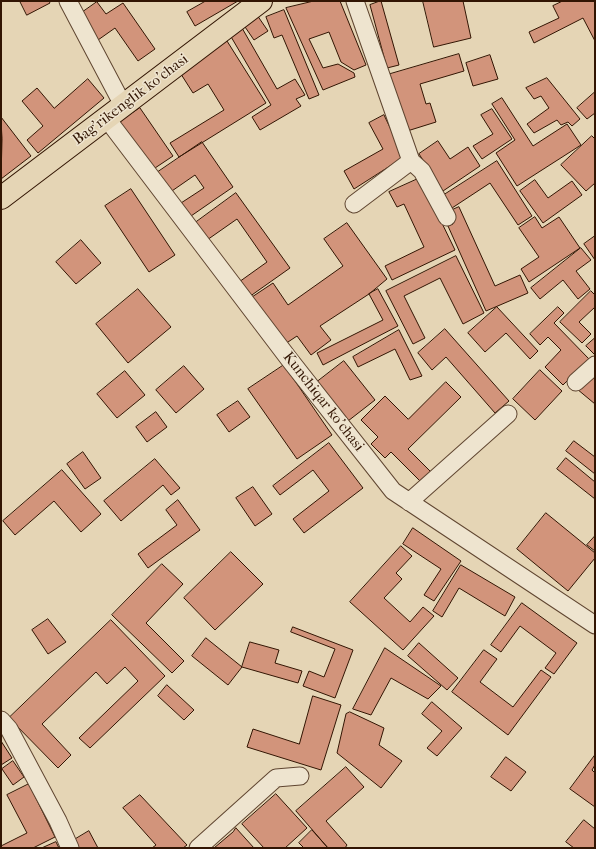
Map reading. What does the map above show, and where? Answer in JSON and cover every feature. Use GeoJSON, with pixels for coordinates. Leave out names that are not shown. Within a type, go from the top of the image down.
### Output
{"type":"FeatureCollection","features":[{"type":"Feature","properties":{"kind":"main road","name":"Bag'rikenglik ko'chasi"},"geometry":{"type":"LineString","coordinates":[[1,198],[261,1]]}},
{"type":"Feature","properties":{"kind":"street"},"geometry":{"type":"LineString","coordinates":[[68,1],[124,106]]}},
{"type":"Feature","properties":{"kind":"street"},"geometry":{"type":"LineString","coordinates":[[355,1],[411,161],[422,171],[447,217]]}},
{"type":"Feature","properties":{"kind":"street","name":"Kunchiqar ko'chasi"},"geometry":{"type":"LineString","coordinates":[[107,119],[393,491],[595,625]]}},
{"type":"Feature","properties":{"kind":"street"},"geometry":{"type":"LineString","coordinates":[[354,204],[411,161]]}},
{"type":"Feature","properties":{"kind":"street"},"geometry":{"type":"LineString","coordinates":[[576,382],[595,365]]}},
{"type":"Feature","properties":{"kind":"street"},"geometry":{"type":"LineString","coordinates":[[409,502],[508,414]]}},
{"type":"Feature","properties":{"kind":"street"},"geometry":{"type":"LineString","coordinates":[[1,720],[9,729],[58,821],[70,848]]}},
{"type":"Feature","properties":{"kind":"street"},"geometry":{"type":"LineString","coordinates":[[198,848],[276,778],[300,776]]}},
{"type":"Feature","properties":{"kind":"building"},"geometry":{"type":"Polygon","coordinates":[[[20,1],[49,1],[50,3],[27,15],[20,1]]]}},
{"type":"Feature","properties":{"kind":"building"},"geometry":{"type":"Polygon","coordinates":[[[206,1],[238,1],[195,26],[187,12],[206,1]]]}},
{"type":"Feature","properties":{"kind":"building"},"geometry":{"type":"Polygon","coordinates":[[[314,1],[340,1],[366,65],[354,70],[341,62],[329,32],[309,39],[323,68],[338,64],[354,73],[355,77],[323,90],[286,8],[314,1]]]}},
{"type":"Feature","properties":{"kind":"building"},"geometry":{"type":"Polygon","coordinates":[[[381,1],[399,65],[387,68],[370,5],[381,1]]]}},
{"type":"Feature","properties":{"kind":"building"},"geometry":{"type":"Polygon","coordinates":[[[423,1],[463,1],[471,38],[434,47],[423,1]]]}},
{"type":"Feature","properties":{"kind":"building"},"geometry":{"type":"Polygon","coordinates":[[[563,1],[595,1],[595,41],[583,18],[534,43],[529,32],[559,18],[553,6],[563,1]]]}},
{"type":"Feature","properties":{"kind":"building"},"geometry":{"type":"Polygon","coordinates":[[[97,2],[106,14],[123,3],[155,49],[138,61],[115,28],[98,40],[80,14],[97,2]]]}},
{"type":"Feature","properties":{"kind":"building"},"geometry":{"type":"Polygon","coordinates":[[[284,10],[319,95],[309,99],[282,35],[274,38],[266,17],[284,10]]]}},
{"type":"Feature","properties":{"kind":"building"},"geometry":{"type":"Polygon","coordinates":[[[257,15],[268,31],[254,40],[243,24],[257,15]]]}},
{"type":"Feature","properties":{"kind":"building"},"geometry":{"type":"Polygon","coordinates":[[[242,28],[277,89],[295,79],[305,95],[296,99],[301,106],[260,130],[252,117],[271,105],[230,35],[242,28]]]}},
{"type":"Feature","properties":{"kind":"building"},"geometry":{"type":"Polygon","coordinates":[[[227,41],[266,103],[179,157],[170,143],[224,110],[208,84],[193,93],[179,71],[227,41]]]}},
{"type":"Feature","properties":{"kind":"building"},"geometry":{"type":"Polygon","coordinates":[[[459,54],[464,71],[420,84],[426,104],[430,103],[436,122],[404,132],[387,75],[459,54]]]}},
{"type":"Feature","properties":{"kind":"building"},"geometry":{"type":"Polygon","coordinates":[[[490,55],[498,79],[473,86],[466,63],[490,55]]]}},
{"type":"Feature","properties":{"kind":"building"},"geometry":{"type":"Polygon","coordinates":[[[547,78],[580,119],[572,126],[568,122],[561,125],[557,120],[534,133],[527,124],[549,108],[541,96],[534,99],[526,88],[547,78]]]}},
{"type":"Feature","properties":{"kind":"building"},"geometry":{"type":"Polygon","coordinates":[[[88,79],[104,98],[38,153],[27,140],[43,126],[22,101],[37,88],[54,108],[88,79]]]}},
{"type":"Feature","properties":{"kind":"building"},"geometry":{"type":"Polygon","coordinates":[[[595,92],[595,113],[587,119],[577,108],[595,92]]]}},
{"type":"Feature","properties":{"kind":"building"},"geometry":{"type":"Polygon","coordinates":[[[502,98],[533,146],[567,124],[581,145],[517,186],[496,153],[515,140],[492,104],[502,98]]]}},
{"type":"Feature","properties":{"kind":"building"},"geometry":{"type":"Polygon","coordinates":[[[140,108],[173,156],[152,170],[119,122],[140,108]]]}},
{"type":"Feature","properties":{"kind":"building"},"geometry":{"type":"Polygon","coordinates":[[[492,109],[512,139],[482,159],[473,146],[493,134],[481,115],[492,109]]]}},
{"type":"Feature","properties":{"kind":"building"},"geometry":{"type":"Polygon","coordinates":[[[384,115],[404,157],[354,189],[344,171],[383,149],[369,123],[384,115]]]}},
{"type":"Feature","properties":{"kind":"building"},"geometry":{"type":"Polygon","coordinates":[[[1,117],[31,156],[1,179],[2,139],[1,117]]]}},
{"type":"Feature","properties":{"kind":"building"},"geometry":{"type":"Polygon","coordinates":[[[592,136],[595,139],[595,183],[586,191],[561,165],[592,136]]]}},
{"type":"Feature","properties":{"kind":"building"},"geometry":{"type":"Polygon","coordinates":[[[438,141],[450,159],[468,147],[480,166],[443,191],[419,154],[438,141]]]}},
{"type":"Feature","properties":{"kind":"building"},"geometry":{"type":"Polygon","coordinates":[[[202,142],[233,187],[191,216],[181,203],[204,188],[195,175],[169,193],[155,174],[202,142]]]}},
{"type":"Feature","properties":{"kind":"building"},"geometry":{"type":"Polygon","coordinates":[[[497,161],[532,216],[518,225],[490,183],[452,208],[444,195],[497,161]]]}},
{"type":"Feature","properties":{"kind":"building"},"geometry":{"type":"Polygon","coordinates":[[[420,178],[455,250],[392,280],[385,266],[424,247],[404,204],[397,207],[389,192],[420,178]]]}},
{"type":"Feature","properties":{"kind":"building"},"geometry":{"type":"Polygon","coordinates":[[[535,180],[548,198],[572,181],[582,195],[543,223],[520,191],[535,180]]]}},
{"type":"Feature","properties":{"kind":"building"},"geometry":{"type":"Polygon","coordinates":[[[131,189],[175,255],[149,272],[105,206],[131,189]]]}},
{"type":"Feature","properties":{"kind":"building"},"geometry":{"type":"Polygon","coordinates":[[[236,193],[290,268],[249,297],[239,282],[267,262],[237,219],[207,240],[195,223],[236,193]]]}},
{"type":"Feature","properties":{"kind":"building"},"geometry":{"type":"Polygon","coordinates":[[[459,207],[495,286],[520,275],[528,293],[486,311],[448,226],[453,224],[448,212],[459,207]]]}},
{"type":"Feature","properties":{"kind":"building"},"geometry":{"type":"Polygon","coordinates":[[[535,217],[542,228],[559,217],[580,248],[529,282],[521,269],[539,257],[519,228],[535,217]]]}},
{"type":"Feature","properties":{"kind":"building"},"geometry":{"type":"Polygon","coordinates":[[[347,223],[387,279],[369,294],[320,326],[331,340],[311,355],[297,336],[282,346],[249,299],[273,283],[288,305],[343,266],[324,239],[347,223]]]}},
{"type":"Feature","properties":{"kind":"building"},"geometry":{"type":"Polygon","coordinates":[[[595,236],[595,260],[584,244],[595,236]]]}},
{"type":"Feature","properties":{"kind":"building"},"geometry":{"type":"Polygon","coordinates":[[[81,240],[101,263],[76,284],[56,262],[81,240]]]}},
{"type":"Feature","properties":{"kind":"building"},"geometry":{"type":"Polygon","coordinates":[[[581,248],[591,260],[576,271],[590,289],[578,299],[563,280],[540,299],[531,288],[581,248]]]}},
{"type":"Feature","properties":{"kind":"building"},"geometry":{"type":"Polygon","coordinates":[[[456,256],[484,313],[463,324],[440,278],[404,296],[425,338],[413,344],[386,291],[456,256]]]}},
{"type":"Feature","properties":{"kind":"building"},"geometry":{"type":"Polygon","coordinates":[[[138,289],[171,327],[128,363],[96,324],[138,289]]]}},
{"type":"Feature","properties":{"kind":"building"},"geometry":{"type":"Polygon","coordinates":[[[378,289],[398,326],[323,365],[317,353],[383,320],[369,294],[378,289]]]}},
{"type":"Feature","properties":{"kind":"building"},"geometry":{"type":"Polygon","coordinates":[[[591,291],[595,295],[595,307],[579,322],[591,334],[582,343],[560,322],[591,291]]]}},
{"type":"Feature","properties":{"kind":"building"},"geometry":{"type":"Polygon","coordinates":[[[497,307],[538,351],[530,359],[506,333],[485,352],[468,333],[497,307]]]}},
{"type":"Feature","properties":{"kind":"building"},"geometry":{"type":"Polygon","coordinates":[[[558,307],[564,313],[554,323],[589,359],[563,385],[545,367],[561,350],[548,337],[540,345],[530,334],[558,307]]]}},
{"type":"Feature","properties":{"kind":"building"},"geometry":{"type":"Polygon","coordinates":[[[445,329],[509,401],[495,413],[446,357],[432,370],[418,353],[445,329]]]}},
{"type":"Feature","properties":{"kind":"building"},"geometry":{"type":"Polygon","coordinates":[[[399,330],[422,376],[410,380],[395,349],[358,367],[353,357],[399,330]]]}},
{"type":"Feature","properties":{"kind":"building"},"geometry":{"type":"Polygon","coordinates":[[[595,338],[595,355],[586,346],[595,338]]]}},
{"type":"Feature","properties":{"kind":"building"},"geometry":{"type":"Polygon","coordinates":[[[344,361],[375,400],[348,421],[317,382],[344,361]]]}},
{"type":"Feature","properties":{"kind":"building"},"geometry":{"type":"Polygon","coordinates":[[[284,365],[332,435],[297,459],[248,389],[284,365]]]}},
{"type":"Feature","properties":{"kind":"building"},"geometry":{"type":"Polygon","coordinates":[[[184,366],[204,389],[176,413],[156,390],[184,366]]]}},
{"type":"Feature","properties":{"kind":"building"},"geometry":{"type":"Polygon","coordinates":[[[540,370],[562,391],[535,420],[513,399],[540,370]]]}},
{"type":"Feature","properties":{"kind":"building"},"geometry":{"type":"Polygon","coordinates":[[[125,371],[145,395],[117,418],[97,394],[125,371]]]}},
{"type":"Feature","properties":{"kind":"building"},"geometry":{"type":"Polygon","coordinates":[[[595,373],[595,404],[577,389],[595,373]]]}},
{"type":"Feature","properties":{"kind":"building"},"geometry":{"type":"Polygon","coordinates":[[[446,382],[461,397],[408,449],[432,473],[422,483],[391,452],[385,458],[371,444],[378,437],[361,420],[385,396],[408,419],[446,382]]]}},
{"type":"Feature","properties":{"kind":"building"},"geometry":{"type":"Polygon","coordinates":[[[238,401],[250,417],[229,432],[217,415],[238,401]]]}},
{"type":"Feature","properties":{"kind":"building"},"geometry":{"type":"Polygon","coordinates":[[[156,412],[167,427],[147,442],[136,427],[156,412]]]}},
{"type":"Feature","properties":{"kind":"building"},"geometry":{"type":"Polygon","coordinates":[[[574,441],[595,457],[595,474],[566,451],[574,441]]]}},
{"type":"Feature","properties":{"kind":"building"},"geometry":{"type":"Polygon","coordinates":[[[329,443],[363,488],[304,533],[293,519],[329,491],[313,470],[280,495],[273,486],[329,443]]]}},
{"type":"Feature","properties":{"kind":"building"},"geometry":{"type":"Polygon","coordinates":[[[83,452],[101,478],[85,489],[67,464],[83,452]]]}},
{"type":"Feature","properties":{"kind":"building"},"geometry":{"type":"Polygon","coordinates":[[[566,458],[595,482],[595,499],[557,469],[566,458]]]}},
{"type":"Feature","properties":{"kind":"building"},"geometry":{"type":"Polygon","coordinates":[[[155,459],[180,488],[171,495],[163,485],[121,521],[104,501],[155,459]]]}},
{"type":"Feature","properties":{"kind":"building"},"geometry":{"type":"Polygon","coordinates":[[[62,470],[101,514],[81,532],[54,501],[15,535],[3,521],[62,470]]]}},
{"type":"Feature","properties":{"kind":"building"},"geometry":{"type":"Polygon","coordinates":[[[253,487],[272,514],[255,526],[236,498],[253,487]]]}},
{"type":"Feature","properties":{"kind":"building"},"geometry":{"type":"Polygon","coordinates":[[[178,500],[200,530],[148,568],[138,554],[177,525],[166,510],[178,500]]]}},
{"type":"Feature","properties":{"kind":"building"},"geometry":{"type":"Polygon","coordinates":[[[546,513],[595,553],[595,558],[568,591],[517,549],[546,513]]]}},
{"type":"Feature","properties":{"kind":"building"},"geometry":{"type":"Polygon","coordinates":[[[413,528],[461,561],[434,601],[424,595],[441,569],[403,544],[413,528]]]}},
{"type":"Feature","properties":{"kind":"building"},"geometry":{"type":"Polygon","coordinates":[[[595,536],[595,551],[587,545],[595,536]]]}},
{"type":"Feature","properties":{"kind":"building"},"geometry":{"type":"Polygon","coordinates":[[[401,546],[412,556],[396,573],[402,579],[384,598],[410,622],[423,607],[434,616],[403,650],[350,602],[401,546]]]}},
{"type":"Feature","properties":{"kind":"building"},"geometry":{"type":"Polygon","coordinates":[[[231,552],[263,584],[215,630],[184,598],[231,552]]]}},
{"type":"Feature","properties":{"kind":"building"},"geometry":{"type":"Polygon","coordinates":[[[162,564],[183,584],[146,623],[184,661],[172,673],[112,615],[162,564]]]}},
{"type":"Feature","properties":{"kind":"building"},"geometry":{"type":"Polygon","coordinates":[[[461,565],[515,597],[505,616],[459,588],[442,617],[433,611],[461,565]]]}},
{"type":"Feature","properties":{"kind":"building"},"geometry":{"type":"Polygon","coordinates":[[[522,603],[577,643],[554,674],[545,668],[556,653],[520,626],[501,652],[491,645],[522,603]]]}},
{"type":"Feature","properties":{"kind":"building"},"geometry":{"type":"Polygon","coordinates":[[[48,619],[66,642],[48,654],[32,630],[48,619]]]}},
{"type":"Feature","properties":{"kind":"building"},"geometry":{"type":"Polygon","coordinates":[[[111,620],[165,676],[90,748],[79,738],[138,681],[125,667],[107,684],[96,672],[42,724],[71,755],[58,768],[9,718],[111,620]]]}},
{"type":"Feature","properties":{"kind":"building"},"geometry":{"type":"Polygon","coordinates":[[[293,627],[353,650],[335,698],[303,686],[309,671],[324,677],[335,649],[291,632],[293,627]]]}},
{"type":"Feature","properties":{"kind":"building"},"geometry":{"type":"Polygon","coordinates":[[[206,638],[242,667],[228,685],[192,656],[206,638]]]}},
{"type":"Feature","properties":{"kind":"building"},"geometry":{"type":"Polygon","coordinates":[[[250,642],[279,650],[275,663],[302,671],[298,683],[242,667],[250,642]]]}},
{"type":"Feature","properties":{"kind":"building"},"geometry":{"type":"Polygon","coordinates":[[[419,643],[458,678],[447,690],[408,656],[419,643]]]}},
{"type":"Feature","properties":{"kind":"building"},"geometry":{"type":"Polygon","coordinates":[[[385,648],[441,686],[428,699],[391,678],[371,715],[353,709],[385,648]]]}},
{"type":"Feature","properties":{"kind":"building"},"geometry":{"type":"Polygon","coordinates":[[[484,650],[497,659],[480,682],[513,707],[541,670],[551,677],[508,735],[452,692],[484,650]]]}},
{"type":"Feature","properties":{"kind":"building"},"geometry":{"type":"Polygon","coordinates":[[[167,685],[194,710],[184,720],[158,696],[167,685]]]}},
{"type":"Feature","properties":{"kind":"building"},"geometry":{"type":"Polygon","coordinates":[[[313,696],[341,705],[321,770],[247,747],[253,729],[299,744],[313,696]]]}},
{"type":"Feature","properties":{"kind":"building"},"geometry":{"type":"Polygon","coordinates":[[[432,702],[462,728],[437,756],[427,748],[442,731],[422,714],[432,702]]]}},
{"type":"Feature","properties":{"kind":"building"},"geometry":{"type":"Polygon","coordinates":[[[350,712],[384,728],[379,745],[402,761],[381,788],[337,753],[346,714],[350,712]]]}},
{"type":"Feature","properties":{"kind":"building"},"geometry":{"type":"Polygon","coordinates":[[[1,741],[12,758],[1,765],[1,741]]]}},
{"type":"Feature","properties":{"kind":"building"},"geometry":{"type":"Polygon","coordinates":[[[595,755],[595,765],[592,770],[595,773],[595,807],[570,789],[595,755]]]}},
{"type":"Feature","properties":{"kind":"building"},"geometry":{"type":"Polygon","coordinates":[[[506,757],[526,772],[511,791],[491,777],[506,757]]]}},
{"type":"Feature","properties":{"kind":"building"},"geometry":{"type":"Polygon","coordinates":[[[13,761],[24,777],[13,785],[2,769],[13,761]]]}},
{"type":"Feature","properties":{"kind":"building"},"geometry":{"type":"Polygon","coordinates":[[[346,767],[364,787],[326,821],[347,845],[345,848],[328,848],[296,811],[346,767]]]}},
{"type":"Feature","properties":{"kind":"building"},"geometry":{"type":"Polygon","coordinates":[[[29,784],[55,837],[33,848],[1,848],[1,846],[27,833],[7,795],[29,784]]]}},
{"type":"Feature","properties":{"kind":"building"},"geometry":{"type":"Polygon","coordinates":[[[276,794],[307,828],[285,848],[264,848],[242,824],[276,794]]]}},
{"type":"Feature","properties":{"kind":"building"},"geometry":{"type":"Polygon","coordinates":[[[140,795],[187,845],[183,848],[152,848],[156,845],[123,808],[140,795]]]}},
{"type":"Feature","properties":{"kind":"building"},"geometry":{"type":"Polygon","coordinates":[[[584,820],[595,829],[595,848],[574,848],[566,842],[584,820]]]}},
{"type":"Feature","properties":{"kind":"building"},"geometry":{"type":"Polygon","coordinates":[[[236,828],[254,848],[214,848],[233,832],[236,828]]]}},
{"type":"Feature","properties":{"kind":"building"},"geometry":{"type":"Polygon","coordinates":[[[312,830],[328,848],[304,848],[299,843],[312,830]]]}},
{"type":"Feature","properties":{"kind":"building"},"geometry":{"type":"Polygon","coordinates":[[[89,831],[98,848],[78,848],[74,840],[89,831]]]}},
{"type":"Feature","properties":{"kind":"building"},"geometry":{"type":"Polygon","coordinates":[[[56,842],[59,848],[42,848],[56,842]]]}}]}
